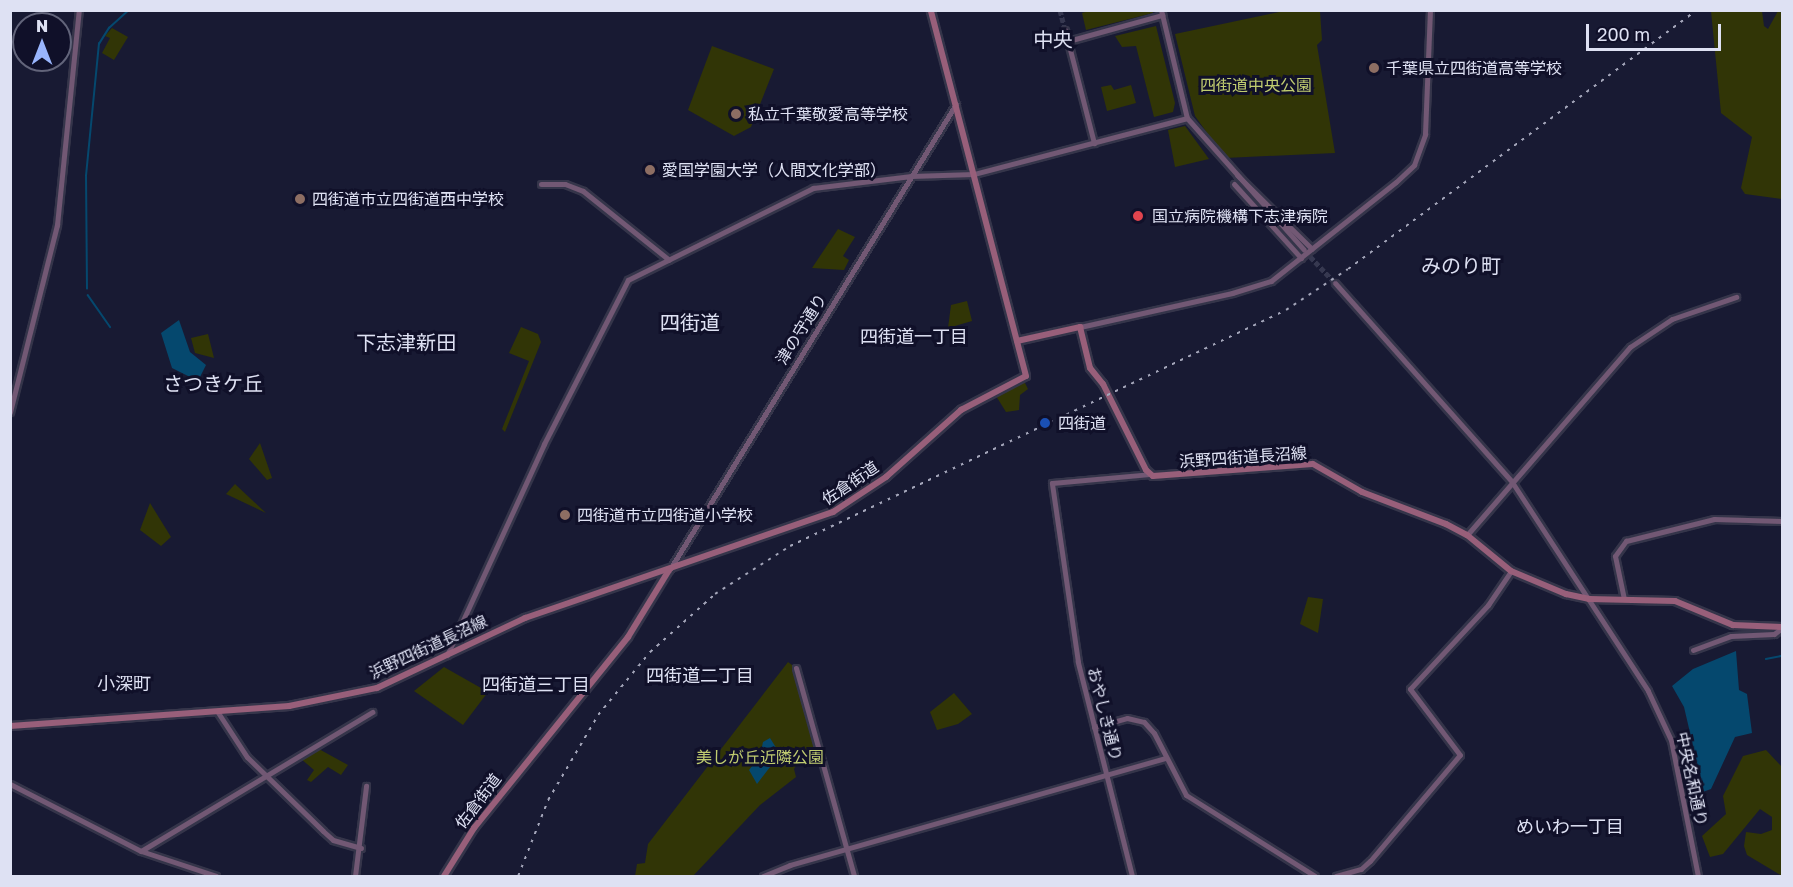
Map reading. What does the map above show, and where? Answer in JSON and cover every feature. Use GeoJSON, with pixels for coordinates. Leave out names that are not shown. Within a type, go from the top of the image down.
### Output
{"type":"FeatureCollection","features":[{"type":"Feature","properties":{"kind":"main road","name":"佐倉街道"},"geometry":{"type":"LineString","coordinates":[[444,876],[474,828],[628,637],[670,569],[816,520],[848,504],[886,477],[961,410],[1026,376],[931,10]]}},
{"type":"Feature","properties":{"kind":"main road"},"geometry":{"type":"LineString","coordinates":[[1017,341],[1080,327],[1090,368],[1106,388],[1150,474]]}},
{"type":"Feature","properties":{"kind":"main road","name":"浜野四街道長沼線"},"geometry":{"type":"LineString","coordinates":[[1150,474],[1313,464],[1354,488],[1417,511],[1467,535],[1511,571],[1566,594],[1589,599],[1675,601],[1733,625],[1782,627]]}},
{"type":"Feature","properties":{"kind":"main road","name":"浜野四街道長沼線"},"geometry":{"type":"LineString","coordinates":[[10,726],[289,706],[356,693],[391,683],[519,621],[670,569]]}},
{"type":"Feature","properties":{"kind":"street"},"geometry":{"type":"LineString","coordinates":[[10,412],[57,225],[79,10]]}},
{"type":"Feature","properties":{"kind":"street"},"geometry":{"type":"LineString","coordinates":[[1080,327],[1252,288],[1277,278],[1414,165],[1425,134],[1430,10]]}},
{"type":"Feature","properties":{"kind":"street"},"geometry":{"type":"LineString","coordinates":[[1068,41],[1162,13],[1187,118],[1232,172],[1304,249]]}},
{"type":"Feature","properties":{"kind":"street"},"geometry":{"type":"LineString","coordinates":[[1065,30],[1094,143]]}},
{"type":"Feature","properties":{"kind":"street","name":"津の守通り"},"geometry":{"type":"LineString","coordinates":[[670,569],[956,104]]}},
{"type":"Feature","properties":{"kind":"street"},"geometry":{"type":"LineString","coordinates":[[446,657],[622,285],[801,192],[911,176],[974,174],[1187,118]]}},
{"type":"Feature","properties":{"kind":"street"},"geometry":{"type":"LineString","coordinates":[[1232,172],[1244,178],[1312,249]]}},
{"type":"Feature","properties":{"kind":"street"},"geometry":{"type":"LineString","coordinates":[[541,184],[565,184],[583,190],[669,260]]}},
{"type":"Feature","properties":{"kind":"street"},"geometry":{"type":"LineString","coordinates":[[1234,184],[1301,258]]}},
{"type":"Feature","properties":{"kind":"street","name":"中央名和通り"},"geometry":{"type":"LineString","coordinates":[[1335,283],[1512,482],[1653,699],[1671,740],[1698,876]]}},
{"type":"Feature","properties":{"kind":"street"},"geometry":{"type":"LineString","coordinates":[[1467,535],[1630,347],[1672,319],[1736,297]]}},
{"type":"Feature","properties":{"kind":"street","name":"おやしき通り"},"geometry":{"type":"LineString","coordinates":[[1132,876],[1094,727],[1060,556],[1052,483],[1150,474]]}},
{"type":"Feature","properties":{"kind":"street"},"geometry":{"type":"LineString","coordinates":[[1624,599],[1615,556],[1626,542],[1714,519],[1782,520]]}},
{"type":"Feature","properties":{"kind":"street"},"geometry":{"type":"LineString","coordinates":[[1336,876],[1361,869],[1370,861],[1460,755],[1410,689],[1488,605],[1511,571]]}},
{"type":"Feature","properties":{"kind":"street"},"geometry":{"type":"LineString","coordinates":[[1693,650],[1731,636],[1774,634],[1782,627]]}},
{"type":"Feature","properties":{"kind":"street"},"geometry":{"type":"LineString","coordinates":[[796,668],[854,876]]}},
{"type":"Feature","properties":{"kind":"street"},"geometry":{"type":"LineString","coordinates":[[217,711],[247,757],[333,840],[361,848]]}},
{"type":"Feature","properties":{"kind":"street"},"geometry":{"type":"LineString","coordinates":[[141,851],[372,712]]}},
{"type":"Feature","properties":{"kind":"street"},"geometry":{"type":"LineString","coordinates":[[1094,727],[1127,718],[1143,722],[1186,795],[1315,876]]}},
{"type":"Feature","properties":{"kind":"street"},"geometry":{"type":"LineString","coordinates":[[763,876],[846,849],[1166,758]]}},
{"type":"Feature","properties":{"kind":"street"},"geometry":{"type":"LineString","coordinates":[[10,784],[141,851],[216,876]]}},
{"type":"Feature","properties":{"kind":"street"},"geometry":{"type":"LineString","coordinates":[[354,876],[361,848],[366,786]]}},
{"type":"Feature","properties":{"kind":"green space"},"geometry":{"type":"Polygon","coordinates":[[[1092,10],[1152,10],[1153,13],[1086,30],[1082,13],[1092,10]]]}},
{"type":"Feature","properties":{"kind":"green space","name":"四街道中央公園"},"geometry":{"type":"Polygon","coordinates":[[[1284,11],[1320,11],[1322,40],[1317,45],[1335,153],[1225,158],[1195,116],[1175,34],[1284,11]]]}},
{"type":"Feature","properties":{"kind":"green space"},"geometry":{"type":"Polygon","coordinates":[[[1711,11],[1762,11],[1764,26],[1768,29],[1778,11],[1782,11],[1782,199],[1745,194],[1741,188],[1752,137],[1721,113],[1711,11]]]}},
{"type":"Feature","properties":{"kind":"green space"},"geometry":{"type":"Polygon","coordinates":[[[1156,26],[1175,103],[1173,112],[1154,117],[1136,46],[1122,47],[1115,36],[1156,26]]]}},
{"type":"Feature","properties":{"kind":"green space"},"geometry":{"type":"Polygon","coordinates":[[[112,28],[128,37],[114,60],[102,53],[110,38],[105,36],[112,28]]]}},
{"type":"Feature","properties":{"kind":"green space"},"geometry":{"type":"Polygon","coordinates":[[[712,46],[774,69],[751,127],[734,136],[688,110],[712,46]]]}},
{"type":"Feature","properties":{"kind":"green space"},"geometry":{"type":"Polygon","coordinates":[[[1111,85],[1114,90],[1131,85],[1136,103],[1107,111],[1101,87],[1111,85]]]}},
{"type":"Feature","properties":{"kind":"green space"},"geometry":{"type":"Polygon","coordinates":[[[1185,126],[1209,159],[1175,167],[1168,130],[1185,126]]]}},
{"type":"Feature","properties":{"kind":"green space"},"geometry":{"type":"Polygon","coordinates":[[[838,229],[855,237],[843,256],[849,260],[844,270],[812,268],[838,229]]]}},
{"type":"Feature","properties":{"kind":"green space"},"geometry":{"type":"Polygon","coordinates":[[[967,301],[972,321],[948,328],[951,305],[967,301]]]}},
{"type":"Feature","properties":{"kind":"green space"},"geometry":{"type":"Polygon","coordinates":[[[521,327],[538,334],[541,342],[505,432],[502,429],[529,361],[509,353],[521,327]]]}},
{"type":"Feature","properties":{"kind":"green space"},"geometry":{"type":"Polygon","coordinates":[[[208,334],[214,358],[195,353],[191,338],[208,334]]]}},
{"type":"Feature","properties":{"kind":"green space"},"geometry":{"type":"Polygon","coordinates":[[[1023,379],[1028,389],[1020,395],[1019,410],[1006,412],[996,396],[997,392],[1023,379]]]}},
{"type":"Feature","properties":{"kind":"green space"},"geometry":{"type":"Polygon","coordinates":[[[260,443],[272,478],[267,480],[249,459],[260,443]]]}},
{"type":"Feature","properties":{"kind":"green space"},"geometry":{"type":"Polygon","coordinates":[[[235,484],[266,513],[226,494],[235,484]]]}},
{"type":"Feature","properties":{"kind":"green space"},"geometry":{"type":"Polygon","coordinates":[[[150,503],[171,537],[161,546],[140,530],[150,503]]]}},
{"type":"Feature","properties":{"kind":"green space"},"geometry":{"type":"Polygon","coordinates":[[[1308,597],[1323,599],[1318,633],[1300,624],[1308,597]]]}},
{"type":"Feature","properties":{"kind":"green space","name":"美しが丘近隣公園"},"geometry":{"type":"Polygon","coordinates":[[[788,662],[796,668],[817,748],[804,754],[794,769],[796,777],[760,805],[693,876],[635,876],[637,864],[645,863],[648,844],[788,662]]]}},
{"type":"Feature","properties":{"kind":"green space"},"geometry":{"type":"Polygon","coordinates":[[[444,667],[488,692],[463,725],[414,691],[444,667]]]}},
{"type":"Feature","properties":{"kind":"green space"},"geometry":{"type":"Polygon","coordinates":[[[954,693],[972,714],[958,724],[937,730],[930,712],[954,693]]]}},
{"type":"Feature","properties":{"kind":"green space"},"geometry":{"type":"Polygon","coordinates":[[[317,748],[348,765],[341,775],[328,767],[311,782],[307,780],[314,770],[300,758],[317,748]]]}},
{"type":"Feature","properties":{"kind":"green space"},"geometry":{"type":"Polygon","coordinates":[[[1766,750],[1782,767],[1782,876],[1747,855],[1744,846],[1746,832],[1761,834],[1772,830],[1772,817],[1760,809],[1723,854],[1710,857],[1702,836],[1726,814],[1723,796],[1743,756],[1766,750]]]}},
{"type":"Feature","properties":{"kind":"water"},"geometry":{"type":"Polygon","coordinates":[[[179,320],[190,352],[206,365],[198,381],[172,368],[161,333],[179,320]]]}},
{"type":"Feature","properties":{"kind":"water"},"geometry":{"type":"Polygon","coordinates":[[[1736,651],[1739,690],[1747,694],[1752,733],[1735,737],[1711,789],[1700,793],[1697,785],[1701,780],[1684,707],[1672,686],[1693,669],[1736,651]]]}},
{"type":"Feature","properties":{"kind":"water"},"geometry":{"type":"Polygon","coordinates":[[[770,738],[780,754],[757,784],[749,770],[760,756],[763,742],[770,738]]]}},
{"type":"Feature","properties":{"kind":"waterway"},"geometry":{"type":"LineString","coordinates":[[87,289],[86,176],[99,44],[109,28],[129,10]]}},
{"type":"Feature","properties":{"kind":"waterway"},"geometry":{"type":"LineString","coordinates":[[88,295],[110,327]]}},
{"type":"Feature","properties":{"kind":"waterway"},"geometry":{"type":"LineString","coordinates":[[1766,659],[1782,656]]}},
{"type":"Feature","properties":{"kind":"tunnel"},"geometry":{"type":"LineString","coordinates":[[1060,10],[1065,30]]}},
{"type":"Feature","properties":{"kind":"tunnel"},"geometry":{"type":"LineString","coordinates":[[1305,251],[1335,283]]}},
{"type":"Feature","properties":{"kind":"railway"},"geometry":{"type":"LineString","coordinates":[[518,876],[548,800],[598,715],[650,652],[715,594],[790,546],[1286,310],[1348,269],[1697,10]]}},
{"type":"Feature","properties":{"kind":"place","name":"千葉県立四街道高等学校"},"geometry":{"type":"Point","coordinates":[1374,68]}},
{"type":"Feature","properties":{"kind":"place","name":"私立千葉敬愛高等学校"},"geometry":{"type":"Point","coordinates":[736,114]}},
{"type":"Feature","properties":{"kind":"place","name":"愛国学園大学（人間文化学部）"},"geometry":{"type":"Point","coordinates":[650,170]}},
{"type":"Feature","properties":{"kind":"place","name":"四街道市立四街道西中学校"},"geometry":{"type":"Point","coordinates":[300,199]}},
{"type":"Feature","properties":{"kind":"place","name":"国立病院機構下志津病院"},"geometry":{"type":"Point","coordinates":[1138,216]}},
{"type":"Feature","properties":{"kind":"place","name":"四街道"},"geometry":{"type":"Point","coordinates":[1045,423]}},
{"type":"Feature","properties":{"kind":"place","name":"四街道市立四街道小学校"},"geometry":{"type":"Point","coordinates":[565,515]}},
{"type":"Feature","properties":{"kind":"district","name":"中央"},"geometry":{"type":"Point","coordinates":[1053,39]}},
{"type":"Feature","properties":{"kind":"district","name":"みのり町"},"geometry":{"type":"Point","coordinates":[1461,265]}},
{"type":"Feature","properties":{"kind":"district","name":"四街道"},"geometry":{"type":"Point","coordinates":[690,322]}},
{"type":"Feature","properties":{"kind":"district","name":"四街道一丁目"},"geometry":{"type":"Point","coordinates":[914,336]}},
{"type":"Feature","properties":{"kind":"district","name":"下志津新田"},"geometry":{"type":"Point","coordinates":[406,342]}},
{"type":"Feature","properties":{"kind":"district","name":"さつきケ丘"},"geometry":{"type":"Point","coordinates":[213,383]}},
{"type":"Feature","properties":{"kind":"district","name":"四街道二丁目"},"geometry":{"type":"Point","coordinates":[700,675]}},
{"type":"Feature","properties":{"kind":"district","name":"小深町"},"geometry":{"type":"Point","coordinates":[124,683]}},
{"type":"Feature","properties":{"kind":"district","name":"四街道三丁目"},"geometry":{"type":"Point","coordinates":[536,684]}},
{"type":"Feature","properties":{"kind":"district","name":"めいわ一丁目"},"geometry":{"type":"Point","coordinates":[1570,826]}}]}
